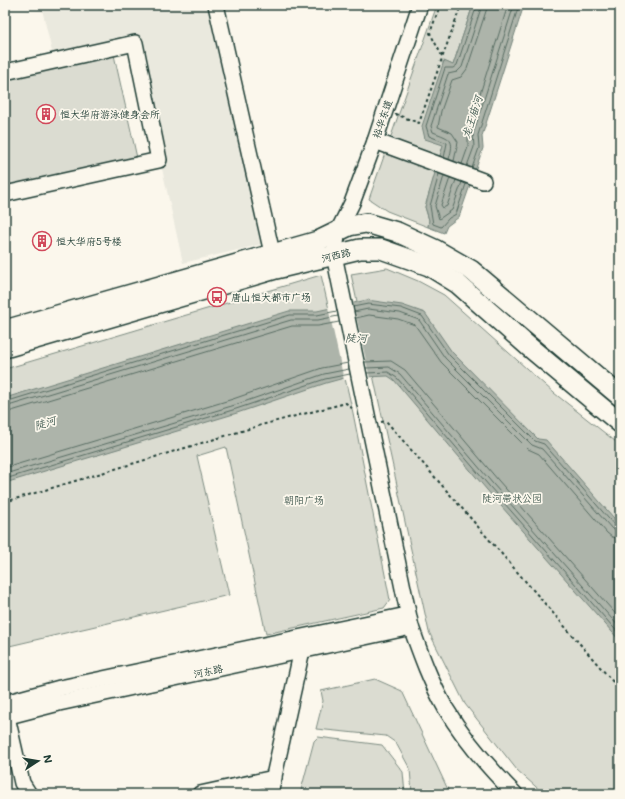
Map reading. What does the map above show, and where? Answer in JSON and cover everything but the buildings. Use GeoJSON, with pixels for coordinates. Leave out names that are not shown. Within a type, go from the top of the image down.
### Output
{"type":"FeatureCollection","features":[{"type":"Feature","properties":{"kind":"main road","name":"河西路"},"geometry":{"type":"LineString","coordinates":[[5,330],[318,241],[349,226],[366,223],[397,232],[436,250],[471,270],[620,396]]}},
{"type":"Feature","properties":{"kind":"main road","name":"河西路"},"geometry":{"type":"LineString","coordinates":[[5,348],[276,268],[360,249],[381,249],[429,266],[458,284],[528,346],[620,423]]}},
{"type":"Feature","properties":{"kind":"street"},"geometry":{"type":"LineString","coordinates":[[216,5],[272,253]]}},
{"type":"Feature","properties":{"kind":"street","name":"裕华东道"},"geometry":{"type":"LineString","coordinates":[[370,423],[338,280],[334,255],[338,231],[352,203],[375,141],[420,5]]}},
{"type":"Feature","properties":{"kind":"street"},"geometry":{"type":"LineString","coordinates":[[5,72],[134,43],[159,160],[5,194]]}},
{"type":"Feature","properties":{"kind":"street"},"geometry":{"type":"LineString","coordinates":[[375,141],[483,180]]}},
{"type":"Feature","properties":{"kind":"street"},"geometry":{"type":"LineString","coordinates":[[370,423],[409,621],[423,660],[446,709],[474,748],[501,781],[515,794]]}},
{"type":"Feature","properties":{"kind":"street","name":"河东路"},"geometry":{"type":"LineString","coordinates":[[6,712],[59,703],[302,650],[409,621]]}},
{"type":"Feature","properties":{"kind":"street","name":"河东路"},"geometry":{"type":"LineString","coordinates":[[6,712],[68,686],[409,621]]}},
{"type":"Feature","properties":{"kind":"street"},"geometry":{"type":"LineString","coordinates":[[270,794],[302,650]]}},
{"type":"Feature","properties":{"kind":"street"},"geometry":{"type":"LineString","coordinates":[[6,712],[22,783],[29,794]]}},
{"type":"Feature","properties":{"kind":"street"},"geometry":{"type":"LineString","coordinates":[[200,794],[274,778]]}},
{"type":"Feature","properties":{"kind":"path"},"geometry":{"type":"LineString","coordinates":[[442,57],[430,33],[438,12],[446,5]]}},
{"type":"Feature","properties":{"kind":"path"},"geometry":{"type":"LineString","coordinates":[[394,113],[419,123],[461,5]]}},
{"type":"Feature","properties":{"kind":"path"},"geometry":{"type":"LineString","coordinates":[[5,502],[265,424],[346,404],[370,423],[386,421],[620,690]]}},
{"type":"Feature","properties":{"kind":"shaded area"},"geometry":{"type":"Polygon","coordinates":[[[41,5],[210,5],[263,244],[183,263],[133,38],[53,56],[41,5]]]}},
{"type":"Feature","properties":{"kind":"green space"},"geometry":{"type":"Polygon","coordinates":[[[437,5],[473,5],[453,65],[443,61],[444,145],[425,207],[429,220],[428,227],[387,211],[369,199],[437,5]]]}},
{"type":"Feature","properties":{"kind":"green space"},"geometry":{"type":"Polygon","coordinates":[[[114,55],[137,158],[5,187],[5,79],[114,55]]]}},
{"type":"Feature","properties":{"kind":"green space"},"geometry":{"type":"Polygon","coordinates":[[[393,239],[470,278],[620,406],[620,413],[393,244],[391,240],[393,239]]]}},
{"type":"Feature","properties":{"kind":"green space","name":"陡河带状公园"},"geometry":{"type":"Polygon","coordinates":[[[387,268],[418,281],[444,295],[554,393],[620,445],[620,794],[544,794],[517,770],[465,704],[429,632],[351,274],[387,268]]]}},
{"type":"Feature","properties":{"kind":"green space","name":"朝阳广场"},"geometry":{"type":"Polygon","coordinates":[[[321,275],[353,413],[390,600],[384,608],[266,634],[226,447],[197,456],[229,595],[5,647],[5,369],[321,275]]]}},
{"type":"Feature","properties":{"kind":"green space"},"geometry":{"type":"Polygon","coordinates":[[[375,679],[402,691],[450,794],[412,794],[410,769],[396,743],[386,736],[316,729],[323,701],[321,691],[375,679]]]}},
{"type":"Feature","properties":{"kind":"green space"},"geometry":{"type":"Polygon","coordinates":[[[318,737],[382,745],[403,772],[405,794],[300,794],[314,741],[318,737]]]}},
{"type":"Feature","properties":{"kind":"water","name":"龙王庙河"},"geometry":{"type":"Polygon","coordinates":[[[473,5],[524,5],[482,136],[483,148],[459,217],[447,226],[444,233],[428,227],[429,220],[425,207],[443,145],[425,139],[422,126],[444,61],[453,65],[473,5]]]}},
{"type":"Feature","properties":{"kind":"water","name":"陡河"},"geometry":{"type":"Polygon","coordinates":[[[367,300],[402,305],[425,313],[452,352],[538,439],[546,440],[620,525],[620,641],[487,490],[394,380],[388,376],[344,378],[326,383],[237,413],[5,483],[5,398],[289,311],[317,311],[367,300]]]}},
{"type":"Feature","properties":{"kind":"pier"},"geometry":{"type":"Polygon","coordinates":[[[353,301],[370,379],[344,380],[328,307],[353,301]]]}},
{"type":"Feature","properties":{"kind":"place","name":"恒大华府游泳健身会所"},"geometry":{"type":"Point","coordinates":[46,114]}},
{"type":"Feature","properties":{"kind":"place","name":"恒大华府5号楼"},"geometry":{"type":"Point","coordinates":[42,241]}},
{"type":"Feature","properties":{"kind":"place","name":"唐山恒大都市广场"},"geometry":{"type":"Point","coordinates":[217,297]}}]}
